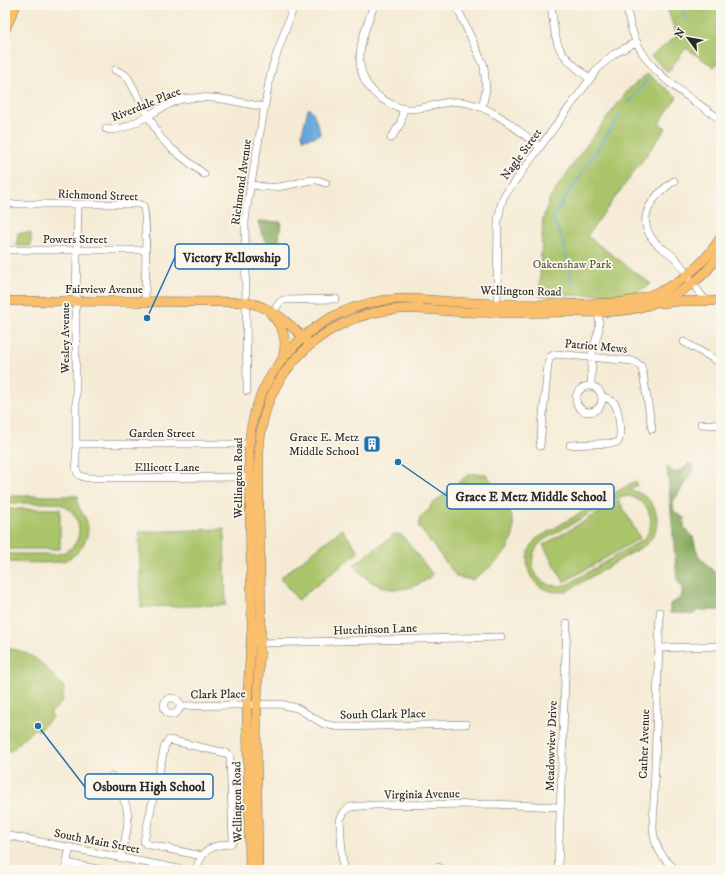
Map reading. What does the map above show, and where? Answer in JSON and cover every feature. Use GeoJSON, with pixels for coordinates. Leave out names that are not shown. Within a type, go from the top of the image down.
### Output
{"type":"FeatureCollection","features":[{"type":"Feature","properties":{"kind":"main road"},"geometry":{"type":"LineString","coordinates":[[5,30],[16,5]]}},
{"type":"Feature","properties":{"kind":"main road","name":"Wellington Road"},"geometry":{"type":"LineString","coordinates":[[258,870],[251,637],[254,477],[263,420],[269,400],[279,380],[310,344],[333,328],[347,321],[375,312],[398,309],[497,308],[548,305],[599,307],[624,310],[649,304],[673,294],[690,279],[711,253],[721,237]]}},
{"type":"Feature","properties":{"kind":"main road","name":"Wellington Road"},"geometry":{"type":"LineString","coordinates":[[599,307],[647,296],[703,275],[721,253]]}},
{"type":"Feature","properties":{"kind":"main road","name":"Wellington Road"},"geometry":{"type":"LineString","coordinates":[[250,870],[252,704],[260,643],[254,477],[249,444],[253,420],[260,399],[281,360],[303,337],[318,325],[342,312],[369,303],[400,299],[497,308]]}},
{"type":"Feature","properties":{"kind":"main road","name":"Fairview Avenue"},"geometry":{"type":"LineString","coordinates":[[5,301],[246,302],[270,310],[293,327],[310,344]]}},
{"type":"Feature","properties":{"kind":"main road"},"geometry":{"type":"LineString","coordinates":[[649,304],[681,301],[718,301]]}},
{"type":"Feature","properties":{"kind":"main road"},"geometry":{"type":"LineString","coordinates":[[270,310],[284,334],[286,344],[281,360]]}},
{"type":"Feature","properties":{"kind":"street","name":"Richmond Avenue"},"geometry":{"type":"LineString","coordinates":[[247,391],[245,221],[250,184],[273,65],[294,5]]}},
{"type":"Feature","properties":{"kind":"street"},"geometry":{"type":"LineString","coordinates":[[374,5],[361,43],[359,58],[362,72],[369,87],[380,98],[403,109],[414,109],[437,104],[459,102],[482,107],[497,115],[540,147]]}},
{"type":"Feature","properties":{"kind":"street"},"geometry":{"type":"LineString","coordinates":[[456,5],[484,66],[486,90],[482,107]]}},
{"type":"Feature","properties":{"kind":"street"},"geometry":{"type":"LineString","coordinates":[[551,5],[554,35],[560,51],[567,60],[590,79]]}},
{"type":"Feature","properties":{"kind":"street"},"geometry":{"type":"LineString","coordinates":[[626,5],[629,24],[636,42],[645,58],[656,71],[721,120]]}},
{"type":"Feature","properties":{"kind":"street","name":"Nagle Street"},"geometry":{"type":"LineString","coordinates":[[497,308],[498,220],[504,196],[599,67],[610,57],[636,42]]}},
{"type":"Feature","properties":{"kind":"street"},"geometry":{"type":"LineString","coordinates":[[115,70],[124,74],[128,78],[156,130],[166,144],[204,174]]}},
{"type":"Feature","properties":{"kind":"street","name":"Riverdale Place"},"geometry":{"type":"LineString","coordinates":[[106,129],[119,129],[176,101],[194,98],[220,99],[264,107]]}},
{"type":"Feature","properties":{"kind":"street"},"geometry":{"type":"LineString","coordinates":[[391,138],[401,123],[403,109]]}},
{"type":"Feature","properties":{"kind":"street"},"geometry":{"type":"LineString","coordinates":[[250,184],[267,188],[276,188],[311,180],[326,183]]}},
{"type":"Feature","properties":{"kind":"street"},"geometry":{"type":"LineString","coordinates":[[674,181],[662,189],[653,200],[647,215],[646,225],[653,240],[674,257],[704,299],[718,301]]}},
{"type":"Feature","properties":{"kind":"street","name":"Richmond Street"},"geometry":{"type":"LineString","coordinates":[[5,204],[138,204],[143,206],[145,210],[146,250],[145,301]]}},
{"type":"Feature","properties":{"kind":"street","name":"Wesley Avenue"},"geometry":{"type":"LineString","coordinates":[[77,472],[76,301],[78,204]]}},
{"type":"Feature","properties":{"kind":"street","name":"Powers Street"},"geometry":{"type":"LineString","coordinates":[[5,250],[146,250]]}},
{"type":"Feature","properties":{"kind":"street"},"geometry":{"type":"LineString","coordinates":[[270,310],[284,300],[336,299]]}},
{"type":"Feature","properties":{"kind":"street"},"geometry":{"type":"LineString","coordinates":[[591,386],[593,349],[600,329],[599,307]]}},
{"type":"Feature","properties":{"kind":"street"},"geometry":{"type":"LineString","coordinates":[[684,342],[721,363]]}},
{"type":"Feature","properties":{"kind":"street","name":"Patriot Mews"},"geometry":{"type":"LineString","coordinates":[[540,446],[550,357],[556,354],[634,360],[641,366],[643,373],[652,430]]}},
{"type":"Feature","properties":{"kind":"street"},"geometry":{"type":"LineString","coordinates":[[591,386],[599,390],[602,396],[600,406],[595,411],[589,412],[580,408],[576,402],[578,392],[583,388],[591,386]]}},
{"type":"Feature","properties":{"kind":"street"},"geometry":{"type":"LineString","coordinates":[[570,445],[618,442],[621,435],[616,407],[611,400],[602,396]]}},
{"type":"Feature","properties":{"kind":"street"},"geometry":{"type":"LineString","coordinates":[[701,424],[721,425]]}},
{"type":"Feature","properties":{"kind":"street","name":"Garden Street"},"geometry":{"type":"LineString","coordinates":[[76,444],[249,444]]}},
{"type":"Feature","properties":{"kind":"street","name":"Ellicott Lane"},"geometry":{"type":"LineString","coordinates":[[77,472],[82,477],[88,478],[254,477]]}},
{"type":"Feature","properties":{"kind":"street","name":"Cather Avenue"},"geometry":{"type":"LineString","coordinates":[[660,612],[653,836],[655,845],[662,857],[676,870]]}},
{"type":"Feature","properties":{"kind":"street","name":"Meadowview Drive"},"geometry":{"type":"LineString","coordinates":[[558,870],[567,623]]}},
{"type":"Feature","properties":{"kind":"street"},"geometry":{"type":"LineString","coordinates":[[251,637],[260,643]]}},
{"type":"Feature","properties":{"kind":"street","name":"Hutchinson Lane"},"geometry":{"type":"LineString","coordinates":[[260,643],[502,637]]}},
{"type":"Feature","properties":{"kind":"street"},"geometry":{"type":"LineString","coordinates":[[659,648],[721,646]]}},
{"type":"Feature","properties":{"kind":"street","name":"Clark Place"},"geometry":{"type":"LineString","coordinates":[[180,706],[252,704]]}},
{"type":"Feature","properties":{"kind":"street","name":"South Clark Place"},"geometry":{"type":"LineString","coordinates":[[252,704],[275,704],[297,708],[324,724],[339,727],[466,724]]}},
{"type":"Feature","properties":{"kind":"street"},"geometry":{"type":"LineString","coordinates":[[196,870],[202,856],[208,849],[220,845],[230,844],[233,841],[230,756],[226,753],[169,740],[165,745],[144,840],[146,844],[202,856]]}},
{"type":"Feature","properties":{"kind":"street"},"geometry":{"type":"LineString","coordinates":[[110,776],[123,797],[127,813],[127,831],[121,857]]}},
{"type":"Feature","properties":{"kind":"street","name":"Virginia Avenue"},"geometry":{"type":"LineString","coordinates":[[343,870],[340,820],[344,812],[350,807],[492,804],[560,807]]}},
{"type":"Feature","properties":{"kind":"street","name":"South Main Street"},"geometry":{"type":"LineString","coordinates":[[5,835],[121,857],[165,868],[184,870]]}},
{"type":"Feature","properties":{"kind":"street"},"geometry":{"type":"LineString","coordinates":[[70,847],[66,866],[102,870]]}},
{"type":"Feature","properties":{"kind":"green space"},"geometry":{"type":"Polygon","coordinates":[[[667,5],[721,5],[721,57],[714,67],[686,48],[668,72],[651,56],[677,36],[667,5]]]}},
{"type":"Feature","properties":{"kind":"green space","name":"Oakenshaw Park"},"geometry":{"type":"Polygon","coordinates":[[[647,74],[677,97],[659,123],[666,128],[587,236],[651,284],[639,291],[620,294],[539,296],[543,219],[550,198],[583,150],[629,89],[647,74]]]}},
{"type":"Feature","properties":{"kind":"green space"},"geometry":{"type":"Polygon","coordinates":[[[258,221],[281,222],[278,249],[276,251],[264,238],[258,221]]]}},
{"type":"Feature","properties":{"kind":"green space"},"geometry":{"type":"Polygon","coordinates":[[[18,233],[31,233],[31,246],[17,246],[18,233]]]}},
{"type":"Feature","properties":{"kind":"green space"},"geometry":{"type":"Polygon","coordinates":[[[689,463],[693,465],[694,469],[673,502],[674,511],[684,518],[684,527],[693,537],[699,556],[721,579],[721,610],[697,610],[696,613],[690,615],[683,613],[670,613],[670,604],[680,597],[682,594],[682,588],[677,580],[667,466],[674,473],[685,468],[689,463]]]}},
{"type":"Feature","properties":{"kind":"green space"},"geometry":{"type":"Polygon","coordinates":[[[469,474],[486,474],[506,504],[511,514],[513,525],[513,535],[509,546],[501,557],[472,580],[457,577],[419,527],[420,517],[431,508],[430,506],[469,474]]]}},
{"type":"Feature","properties":{"kind":"green space"},"geometry":{"type":"Polygon","coordinates":[[[635,481],[637,485],[629,490],[639,493],[646,498],[656,511],[656,528],[653,536],[647,544],[567,591],[555,592],[545,589],[537,584],[531,577],[527,559],[530,549],[536,539],[635,481]],[[627,496],[615,499],[542,541],[536,549],[533,558],[533,566],[536,574],[541,580],[549,584],[558,586],[568,584],[644,539],[648,532],[651,519],[646,506],[635,498],[627,496]]]}},
{"type":"Feature","properties":{"kind":"green space"},"geometry":{"type":"Polygon","coordinates":[[[5,496],[78,496],[79,508],[84,515],[88,528],[88,533],[82,547],[67,560],[61,562],[5,562],[5,554],[58,554],[67,551],[74,545],[78,538],[79,529],[73,513],[66,507],[56,503],[5,503],[5,496]]]}},
{"type":"Feature","properties":{"kind":"green space"},"geometry":{"type":"Polygon","coordinates":[[[619,501],[640,538],[564,582],[543,545],[619,501]]]}},
{"type":"Feature","properties":{"kind":"green space"},"geometry":{"type":"Polygon","coordinates":[[[5,509],[60,509],[60,549],[5,549],[5,509]]]}},
{"type":"Feature","properties":{"kind":"green space"},"geometry":{"type":"Polygon","coordinates":[[[224,529],[226,605],[141,607],[139,532],[224,529]]]}},
{"type":"Feature","properties":{"kind":"green space"},"geometry":{"type":"Polygon","coordinates":[[[342,529],[359,552],[298,600],[280,578],[342,529]]]}},
{"type":"Feature","properties":{"kind":"green space"},"geometry":{"type":"Polygon","coordinates":[[[395,534],[402,535],[433,575],[412,587],[391,589],[371,581],[354,565],[395,534]]]}},
{"type":"Feature","properties":{"kind":"green space"},"geometry":{"type":"Polygon","coordinates":[[[5,649],[23,652],[31,656],[45,667],[64,687],[62,702],[50,714],[53,717],[38,731],[35,728],[11,751],[5,750],[5,649]]]}},
{"type":"Feature","properties":{"kind":"water"},"geometry":{"type":"Polygon","coordinates":[[[309,108],[313,112],[320,134],[303,139],[302,133],[309,108]]]}},
{"type":"Feature","properties":{"kind":"waterway"},"geometry":{"type":"LineString","coordinates":[[681,5],[686,21]]}},
{"type":"Feature","properties":{"kind":"waterway"},"geometry":{"type":"LineString","coordinates":[[628,104],[648,79]]}},
{"type":"Feature","properties":{"kind":"waterway"},"geometry":{"type":"LineString","coordinates":[[574,286],[564,247],[553,217],[620,115]]}},
{"type":"Feature","properties":{"kind":"place","name":"Victory Fellowship"},"geometry":{"type":"Point","coordinates":[147,318]}},
{"type":"Feature","properties":{"kind":"place","name":"Grace E. Metz Middle School"},"geometry":{"type":"Point","coordinates":[372,444]}},
{"type":"Feature","properties":{"kind":"place","name":"Grace E Metz Middle School"},"geometry":{"type":"Point","coordinates":[398,462]}},
{"type":"Feature","properties":{"kind":"place","name":"Osbourn High School"},"geometry":{"type":"Point","coordinates":[38,726]}}]}
